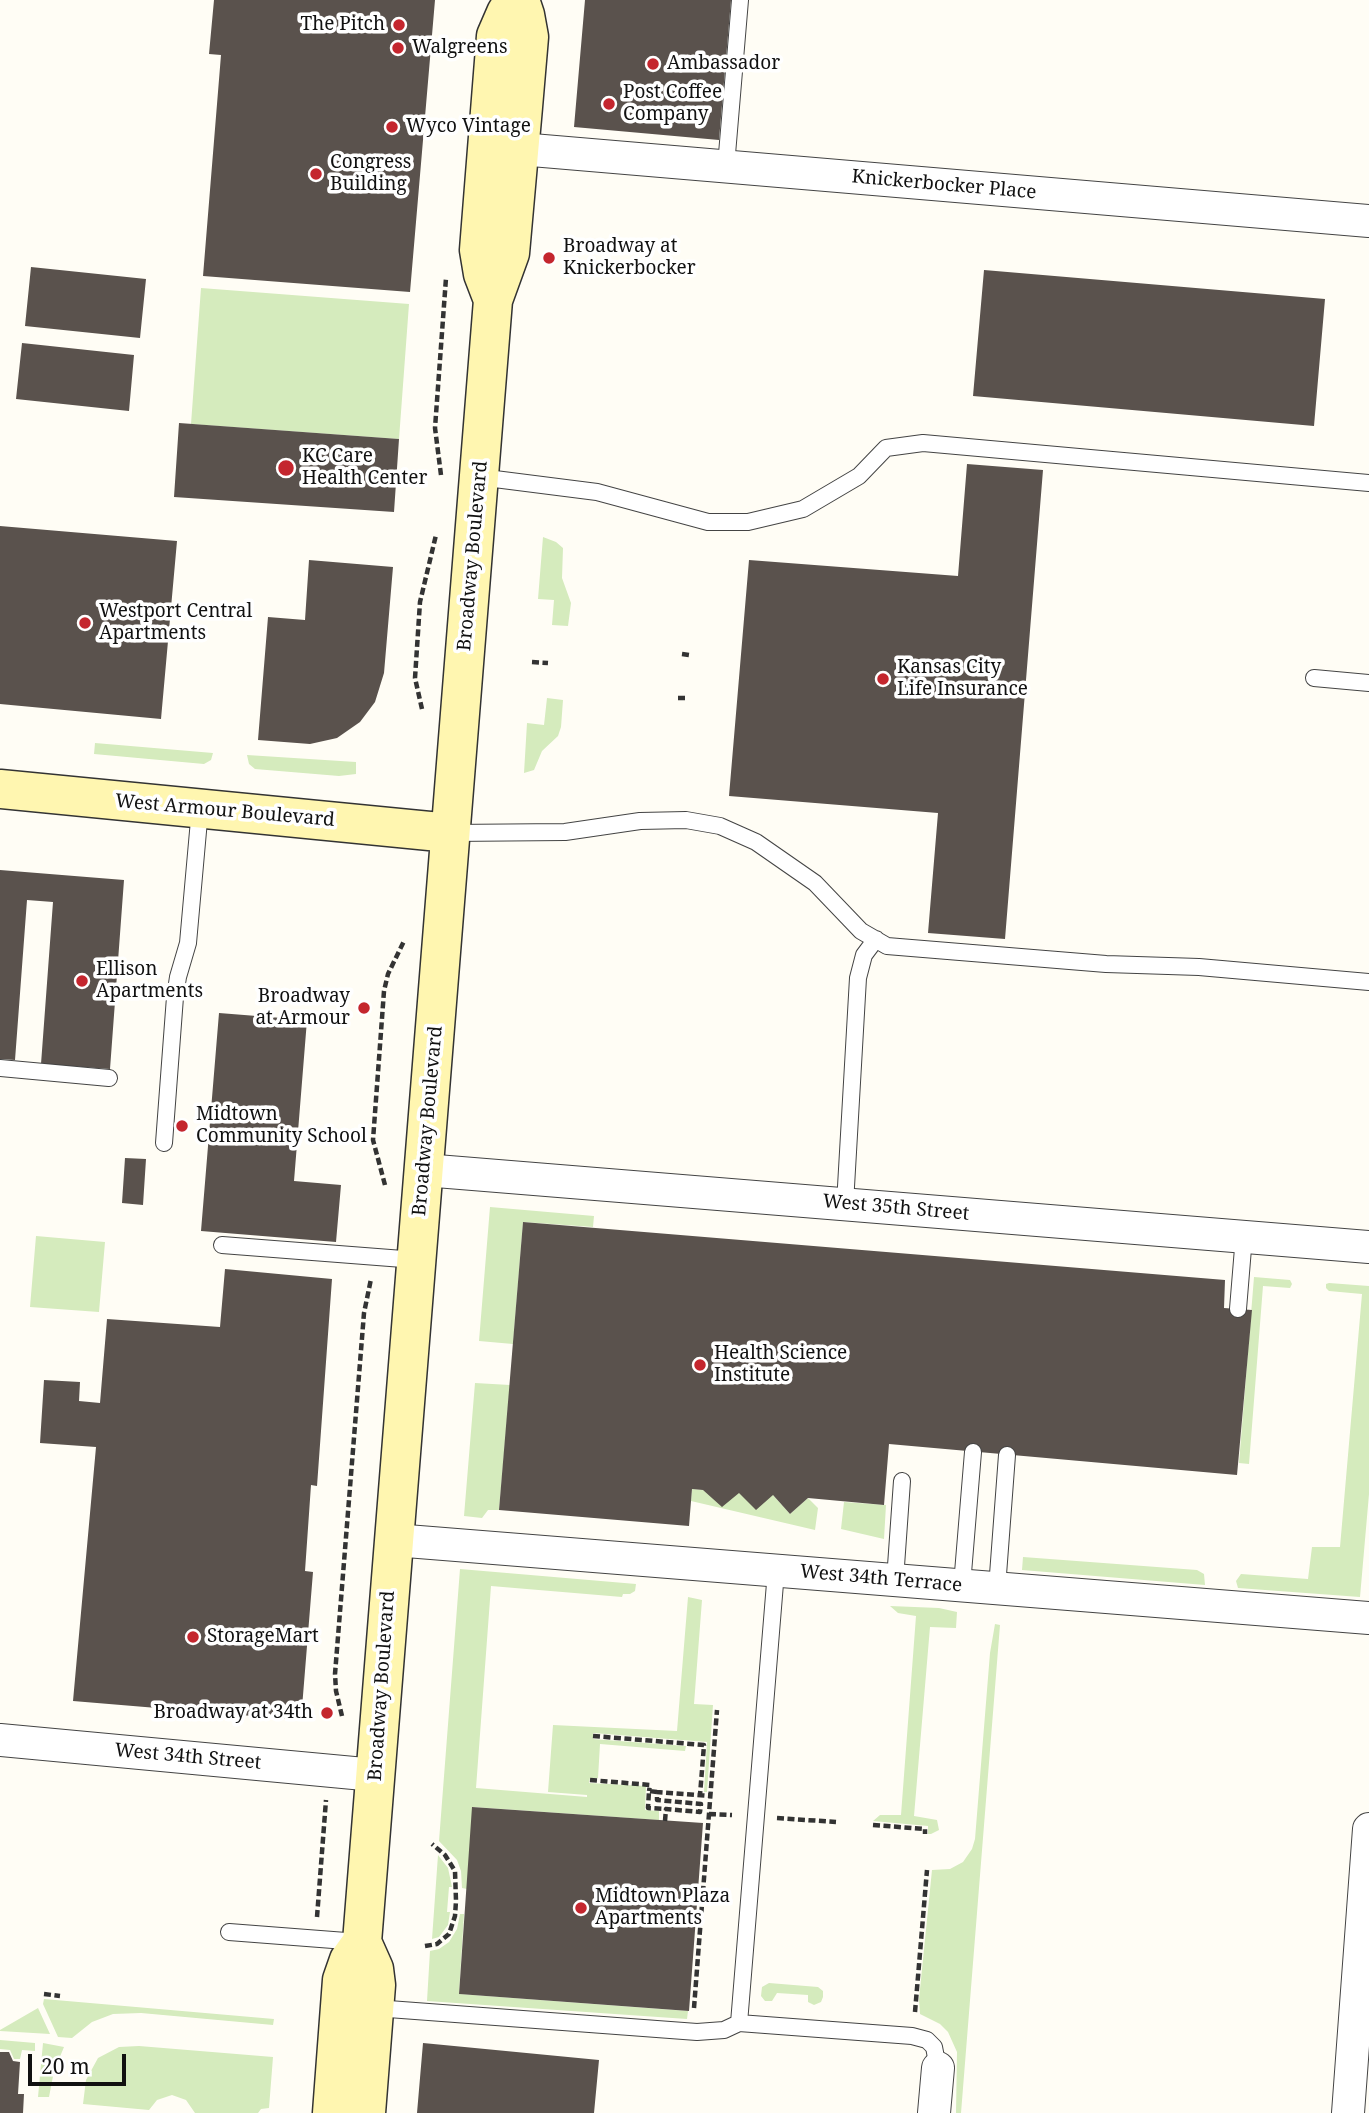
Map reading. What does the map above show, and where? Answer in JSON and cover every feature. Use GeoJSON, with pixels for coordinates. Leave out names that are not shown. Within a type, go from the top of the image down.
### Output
{"type":"FeatureCollection","features":[{"type":"Feature","properties":{"kind":"main road","name":"Broadway Boulevard"},"geometry":{"type":"LineString","coordinates":[[366,2113],[376,1985],[374,1969],[362,1942],[493,300],[510,253],[529,37],[525,15],[517,0],[506,13],[496,36],[479,250],[483,274],[493,300]]}},
{"type":"Feature","properties":{"kind":"main road","name":"West Armour Boulevard"},"geometry":{"type":"LineString","coordinates":[[0,789],[450,833]]}},
{"type":"Feature","properties":{"kind":"main road","name":"Broadway Boulevard"},"geometry":{"type":"LineString","coordinates":[[332,2113],[342,1980],[349,1960],[362,1942]]}},
{"type":"Feature","properties":{"kind":"street","name":"Knickerbocker Place"},"geometry":{"type":"LineString","coordinates":[[520,149],[1369,221]]}},
{"type":"Feature","properties":{"kind":"street","name":"West 35th Street"},"geometry":{"type":"LineString","coordinates":[[424,1170],[1369,1247]]}},
{"type":"Feature","properties":{"kind":"street","name":"West 34th Terrace"},"geometry":{"type":"LineString","coordinates":[[394,1540],[1369,1618]]}},
{"type":"Feature","properties":{"kind":"street","name":"West 34th Street"},"geometry":{"type":"LineString","coordinates":[[0,1740],[376,1775]]}},
{"type":"Feature","properties":{"kind":"street"},"geometry":{"type":"LineString","coordinates":[[1348,2113],[1369,1829]]}},
{"type":"Feature","properties":{"kind":"street"},"geometry":{"type":"LineString","coordinates":[[934,2113],[938,2067]]}},
{"type":"Feature","properties":{"kind":"lane"},"geometry":{"type":"LineString","coordinates":[[726,166],[740,0]]}},
{"type":"Feature","properties":{"kind":"lane"},"geometry":{"type":"LineString","coordinates":[[479,477],[597,492],[708,522],[748,522],[803,509],[859,477],[886,448],[923,443],[1369,483]]}},
{"type":"Feature","properties":{"kind":"lane"},"geometry":{"type":"LineString","coordinates":[[1314,678],[1369,683]]}},
{"type":"Feature","properties":{"kind":"lane"},"geometry":{"type":"LineString","coordinates":[[164,1143],[175,997],[188,943],[200,809]]}},
{"type":"Feature","properties":{"kind":"lane"},"geometry":{"type":"LineString","coordinates":[[450,833],[565,832],[639,821],[686,820],[720,826],[756,842],[815,883],[861,931],[887,946],[1106,964],[1199,967],[1369,982]]}},
{"type":"Feature","properties":{"kind":"lane"},"geometry":{"type":"LineString","coordinates":[[845,1204],[859,978],[863,955],[876,939]]}},
{"type":"Feature","properties":{"kind":"lane"},"geometry":{"type":"LineString","coordinates":[[0,1068],[109,1078]]}},
{"type":"Feature","properties":{"kind":"lane"},"geometry":{"type":"LineString","coordinates":[[1238,1309],[1244,1237]]}},
{"type":"Feature","properties":{"kind":"lane"},"geometry":{"type":"LineString","coordinates":[[222,1245],[416,1260]]}},
{"type":"Feature","properties":{"kind":"lane"},"geometry":{"type":"LineString","coordinates":[[962,1585],[973,1452]]}},
{"type":"Feature","properties":{"kind":"lane"},"geometry":{"type":"LineString","coordinates":[[998,1588],[1007,1455]]}},
{"type":"Feature","properties":{"kind":"lane"},"geometry":{"type":"LineString","coordinates":[[895,1580],[902,1481]]}},
{"type":"Feature","properties":{"kind":"lane"},"geometry":{"type":"LineString","coordinates":[[739,2023],[776,1570]]}},
{"type":"Feature","properties":{"kind":"lane"},"geometry":{"type":"LineString","coordinates":[[229,1932],[362,1942]]}},
{"type":"Feature","properties":{"kind":"lane"},"geometry":{"type":"LineString","coordinates":[[375,2008],[697,2032],[724,2030],[739,2023],[919,2037],[934,2047],[938,2067]]}},
{"type":"Feature","properties":{"kind":"path"},"geometry":{"type":"LineString","coordinates":[[441,483],[435,428],[446,268]]}},
{"type":"Feature","properties":{"kind":"path"},"geometry":{"type":"LineString","coordinates":[[421,720],[421,701],[415,678],[420,602],[437,531]]}},
{"type":"Feature","properties":{"kind":"path"},"geometry":{"type":"LineString","coordinates":[[682,654],[690,655]]}},
{"type":"Feature","properties":{"kind":"path"},"geometry":{"type":"LineString","coordinates":[[532,662],[548,663]]}},
{"type":"Feature","properties":{"kind":"path"},"geometry":{"type":"LineString","coordinates":[[678,698],[687,698]]}},
{"type":"Feature","properties":{"kind":"path"},"geometry":{"type":"LineString","coordinates":[[386,1196],[373,1140],[383,1005],[388,974],[401,950],[406,930]]}},
{"type":"Feature","properties":{"kind":"path"},"geometry":{"type":"LineString","coordinates":[[342,1723],[335,1674],[364,1313],[377,1257]]}},
{"type":"Feature","properties":{"kind":"path"},"geometry":{"type":"LineString","coordinates":[[694,2008],[717,1710]]}},
{"type":"Feature","properties":{"kind":"path"},"geometry":{"type":"LineString","coordinates":[[593,1736],[704,1745],[700,1795]]}},
{"type":"Feature","properties":{"kind":"path"},"geometry":{"type":"LineString","coordinates":[[590,1780],[650,1785],[648,1808],[700,1812],[701,1804],[657,1800],[657,1792]]}},
{"type":"Feature","properties":{"kind":"path"},"geometry":{"type":"LineString","coordinates":[[649,1791],[710,1796]]}},
{"type":"Feature","properties":{"kind":"path"},"geometry":{"type":"LineString","coordinates":[[665,1821],[666,1809]]}},
{"type":"Feature","properties":{"kind":"path"},"geometry":{"type":"LineString","coordinates":[[709,1814],[740,1815]]}},
{"type":"Feature","properties":{"kind":"path"},"geometry":{"type":"LineString","coordinates":[[776,1818],[836,1822]]}},
{"type":"Feature","properties":{"kind":"path"},"geometry":{"type":"LineString","coordinates":[[873,1825],[925,1829],[925,1834]]}},
{"type":"Feature","properties":{"kind":"path"},"geometry":{"type":"LineString","coordinates":[[425,1946],[437,1944],[449,1934],[455,1916],[455,1871],[445,1855],[432,1844]]}},
{"type":"Feature","properties":{"kind":"path"},"geometry":{"type":"LineString","coordinates":[[915,2013],[927,1870]]}},
{"type":"Feature","properties":{"kind":"path"},"geometry":{"type":"LineString","coordinates":[[456,1900],[466,1901]]}},
{"type":"Feature","properties":{"kind":"path"},"geometry":{"type":"LineString","coordinates":[[44,1994],[60,1996]]}},
{"type":"Feature","properties":{"kind":"green space"},"geometry":{"type":"Polygon","coordinates":[[[201,288],[409,304],[399,439],[191,424],[201,288]]]}},
{"type":"Feature","properties":{"kind":"green space"},"geometry":{"type":"Polygon","coordinates":[[[543,537],[563,548],[562,578],[571,603],[568,626],[552,625],[554,600],[538,599],[543,537]]]}},
{"type":"Feature","properties":{"kind":"green space"},"geometry":{"type":"Polygon","coordinates":[[[547,698],[563,700],[561,727],[558,736],[542,751],[534,770],[524,773],[527,723],[544,725],[547,698]]]}},
{"type":"Feature","properties":{"kind":"green space"},"geometry":{"type":"Polygon","coordinates":[[[95,743],[213,753],[211,760],[204,764],[94,754],[95,743]]]}},
{"type":"Feature","properties":{"kind":"green space"},"geometry":{"type":"Polygon","coordinates":[[[247,755],[356,762],[356,774],[339,776],[255,769],[249,764],[247,755]]]}},
{"type":"Feature","properties":{"kind":"green space"},"geometry":{"type":"Polygon","coordinates":[[[490,1207],[594,1216],[593,1227],[523,1222],[513,1344],[479,1341],[490,1207]]]}},
{"type":"Feature","properties":{"kind":"green space"},"geometry":{"type":"Polygon","coordinates":[[[36,1236],[105,1242],[99,1312],[30,1307],[36,1236]]]}},
{"type":"Feature","properties":{"kind":"green space"},"geometry":{"type":"Polygon","coordinates":[[[1254,1277],[1290,1280],[1292,1284],[1290,1288],[1263,1286],[1249,1464],[1239,1463],[1254,1277]]]}},
{"type":"Feature","properties":{"kind":"green space"},"geometry":{"type":"Polygon","coordinates":[[[1326,1284],[1369,1286],[1369,1494],[1360,1597],[1238,1588],[1236,1581],[1241,1574],[1308,1579],[1312,1547],[1340,1547],[1362,1294],[1329,1291],[1326,1284]]]}},
{"type":"Feature","properties":{"kind":"green space"},"geometry":{"type":"Polygon","coordinates":[[[475,1383],[510,1385],[499,1510],[488,1510],[482,1518],[464,1516],[475,1383]]]}},
{"type":"Feature","properties":{"kind":"green space"},"geometry":{"type":"Polygon","coordinates":[[[692,1489],[773,1495],[790,1514],[808,1498],[818,1508],[815,1530],[691,1501],[692,1489]]]}},
{"type":"Feature","properties":{"kind":"green space"},"geometry":{"type":"Polygon","coordinates":[[[844,1502],[886,1505],[884,1539],[841,1529],[844,1502]]]}},
{"type":"Feature","properties":{"kind":"green space"},"geometry":{"type":"Polygon","coordinates":[[[1023,1557],[1197,1570],[1204,1574],[1205,1585],[1022,1570],[1023,1557]]]}},
{"type":"Feature","properties":{"kind":"green space"},"geometry":{"type":"Polygon","coordinates":[[[460,1569],[636,1584],[635,1591],[623,1594],[622,1597],[491,1586],[476,1788],[587,1797],[548,1792],[553,1725],[677,1731],[688,1597],[702,1600],[694,1704],[713,1705],[707,1792],[704,1792],[707,1742],[593,1733],[593,1739],[686,1746],[685,1751],[600,1744],[598,1778],[590,1778],[589,1783],[646,1786],[645,1810],[659,1811],[659,1820],[473,1807],[467,1889],[462,1888],[457,1860],[439,1841],[460,1569]]]}},
{"type":"Feature","properties":{"kind":"green space"},"geometry":{"type":"Polygon","coordinates":[[[890,1606],[939,1608],[957,1612],[956,1628],[930,1627],[914,1816],[937,1820],[939,1830],[931,1834],[928,1834],[928,1826],[873,1821],[880,1815],[901,1815],[916,1616],[898,1613],[890,1606]]]}},
{"type":"Feature","properties":{"kind":"green space"},"geometry":{"type":"Polygon","coordinates":[[[995,1624],[1000,1625],[961,2113],[956,2113],[957,2052],[948,2032],[940,2024],[920,2014],[919,1999],[932,1870],[950,1869],[963,1862],[975,1839],[990,1653],[995,1624]]]}},
{"type":"Feature","properties":{"kind":"green space"},"geometry":{"type":"Polygon","coordinates":[[[438,1855],[448,1868],[452,1887],[449,1887],[448,1925],[439,1937],[432,1939],[438,1855]]]}},
{"type":"Feature","properties":{"kind":"green space"},"geometry":{"type":"Polygon","coordinates":[[[460,1914],[464,1914],[459,1994],[688,2011],[687,2019],[427,2001],[430,1951],[449,1942],[457,1929],[460,1914]]]}},
{"type":"Feature","properties":{"kind":"green space"},"geometry":{"type":"Polygon","coordinates":[[[769,1983],[818,1987],[823,1991],[823,1997],[821,2002],[814,2005],[808,2002],[808,1995],[777,1993],[772,2001],[765,2001],[761,1996],[762,1987],[769,1983]]]}},
{"type":"Feature","properties":{"kind":"green space"},"geometry":{"type":"Polygon","coordinates":[[[44,1999],[274,2019],[273,2025],[141,2013],[113,2014],[92,2022],[72,2038],[58,2037],[43,2004],[44,1999]]]}},
{"type":"Feature","properties":{"kind":"green space"},"geometry":{"type":"Polygon","coordinates":[[[38,2008],[50,2034],[0,2031],[0,2030],[38,2008]]]}},
{"type":"Feature","properties":{"kind":"green space"},"geometry":{"type":"Polygon","coordinates":[[[0,2040],[35,2043],[35,2051],[22,2050],[20,2059],[14,2059],[10,2050],[0,2049],[0,2040]]]}},
{"type":"Feature","properties":{"kind":"green space"},"geometry":{"type":"Polygon","coordinates":[[[43,2043],[64,2047],[54,2071],[49,2097],[38,2097],[43,2043]]]}},
{"type":"Feature","properties":{"kind":"green space"},"geometry":{"type":"Polygon","coordinates":[[[139,2046],[273,2057],[269,2108],[261,2109],[258,2113],[195,2113],[186,2100],[172,2095],[157,2100],[149,2110],[83,2104],[86,2080],[98,2058],[119,2047],[139,2046]]]}},
{"type":"Feature","properties":{"kind":"building","name":"Congress Building"},"geometry":{"type":"Polygon","coordinates":[[[214,0],[435,0],[410,292],[203,276],[221,55],[209,54],[214,0]]]}},
{"type":"Feature","properties":{"kind":"building","name":"Ambassador"},"geometry":{"type":"Polygon","coordinates":[[[585,0],[731,0],[719,140],[574,127],[585,0]]]}},
{"type":"Feature","properties":{"kind":"building"},"geometry":{"type":"Polygon","coordinates":[[[31,267],[146,279],[140,338],[25,326],[31,267]]]}},
{"type":"Feature","properties":{"kind":"building"},"geometry":{"type":"Polygon","coordinates":[[[984,270],[1325,299],[1314,426],[973,396],[984,270]]]}},
{"type":"Feature","properties":{"kind":"building"},"geometry":{"type":"Polygon","coordinates":[[[22,343],[134,355],[129,411],[16,399],[22,343]]]}},
{"type":"Feature","properties":{"kind":"building","name":"KC Care Health Center"},"geometry":{"type":"Polygon","coordinates":[[[179,423],[399,439],[394,512],[174,497],[179,423]]]}},
{"type":"Feature","properties":{"kind":"building","name":"Kansas City Life Insurance"},"geometry":{"type":"Polygon","coordinates":[[[967,464],[1043,470],[1005,939],[928,933],[938,813],[729,796],[749,560],[958,576],[967,464]]]}},
{"type":"Feature","properties":{"kind":"building","name":"Westport Central Apartments"},"geometry":{"type":"Polygon","coordinates":[[[0,526],[177,541],[161,719],[0,704],[0,526]]]}},
{"type":"Feature","properties":{"kind":"building"},"geometry":{"type":"Polygon","coordinates":[[[309,560],[393,567],[384,673],[375,702],[360,722],[337,738],[310,744],[258,740],[268,617],[305,620],[309,560]]]}},
{"type":"Feature","properties":{"kind":"building","name":"Ellison Apartments"},"geometry":{"type":"Polygon","coordinates":[[[0,870],[124,880],[110,1069],[41,1064],[53,902],[27,900],[15,1060],[0,1059],[0,870]]]}},
{"type":"Feature","properties":{"kind":"building"},"geometry":{"type":"Polygon","coordinates":[[[219,1013],[307,1020],[294,1181],[341,1185],[336,1242],[201,1231],[219,1013]]]}},
{"type":"Feature","properties":{"kind":"building"},"geometry":{"type":"Polygon","coordinates":[[[125,1158],[146,1159],[143,1205],[122,1203],[125,1158]]]}},
{"type":"Feature","properties":{"kind":"building","name":"Health Science Institute"},"geometry":{"type":"Polygon","coordinates":[[[523,1222],[1225,1280],[1224,1308],[1252,1310],[1237,1475],[889,1444],[884,1505],[808,1498],[790,1514],[773,1495],[756,1510],[739,1493],[722,1507],[703,1490],[692,1489],[689,1526],[499,1510],[523,1222]]]}},
{"type":"Feature","properties":{"kind":"building"},"geometry":{"type":"Polygon","coordinates":[[[225,1269],[332,1279],[317,1486],[311,1485],[305,1571],[313,1572],[301,1720],[73,1701],[96,1447],[40,1443],[44,1380],[80,1382],[79,1401],[100,1403],[107,1319],[220,1327],[225,1269]]]}},
{"type":"Feature","properties":{"kind":"building","name":"Midtown Plaza Apartments"},"geometry":{"type":"Polygon","coordinates":[[[472,1807],[703,1823],[689,2011],[459,1994],[472,1807]]]}},
{"type":"Feature","properties":{"kind":"building"},"geometry":{"type":"Polygon","coordinates":[[[423,2043],[599,2060],[594,2113],[417,2113],[423,2043]]]}},
{"type":"Feature","properties":{"kind":"building"},"geometry":{"type":"Polygon","coordinates":[[[0,2052],[9,2052],[13,2061],[20,2062],[18,2094],[24,2094],[23,2113],[0,2113],[0,2052]]]}},
{"type":"Feature","properties":{"kind":"place","name":"The Pitch"},"geometry":{"type":"Point","coordinates":[399,25]}},
{"type":"Feature","properties":{"kind":"place","name":"Walgreens"},"geometry":{"type":"Point","coordinates":[398,48]}},
{"type":"Feature","properties":{"kind":"place","name":"Ambassador"},"geometry":{"type":"Point","coordinates":[653,64]}},
{"type":"Feature","properties":{"kind":"place","name":"Post Coffee Company"},"geometry":{"type":"Point","coordinates":[609,104]}},
{"type":"Feature","properties":{"kind":"place","name":"Wyco Vintage"},"geometry":{"type":"Point","coordinates":[392,127]}},
{"type":"Feature","properties":{"kind":"place","name":"Congress Building"},"geometry":{"type":"Point","coordinates":[316,174]}},
{"type":"Feature","properties":{"kind":"place","name":"Broadway at Knickerbocker"},"geometry":{"type":"Point","coordinates":[549,258]}},
{"type":"Feature","properties":{"kind":"place","name":"KC Care Health Center"},"geometry":{"type":"Point","coordinates":[286,468]}},
{"type":"Feature","properties":{"kind":"place","name":"Westport Central Apartments"},"geometry":{"type":"Point","coordinates":[85,623]}},
{"type":"Feature","properties":{"kind":"place","name":"Kansas City Life Insurance"},"geometry":{"type":"Point","coordinates":[883,679]}},
{"type":"Feature","properties":{"kind":"place","name":"Ellison Apartments"},"geometry":{"type":"Point","coordinates":[82,981]}},
{"type":"Feature","properties":{"kind":"place","name":"Broadway at Armour"},"geometry":{"type":"Point","coordinates":[364,1008]}},
{"type":"Feature","properties":{"kind":"place","name":"Midtown Community School"},"geometry":{"type":"Point","coordinates":[182,1126]}},
{"type":"Feature","properties":{"kind":"place","name":"Health Science Institute"},"geometry":{"type":"Point","coordinates":[700,1365]}},
{"type":"Feature","properties":{"kind":"place","name":"StorageMart"},"geometry":{"type":"Point","coordinates":[193,1637]}},
{"type":"Feature","properties":{"kind":"place","name":"Broadway at 34th"},"geometry":{"type":"Point","coordinates":[327,1713]}},
{"type":"Feature","properties":{"kind":"place","name":"Midtown Plaza Apartments"},"geometry":{"type":"Point","coordinates":[581,1908]}}]}
